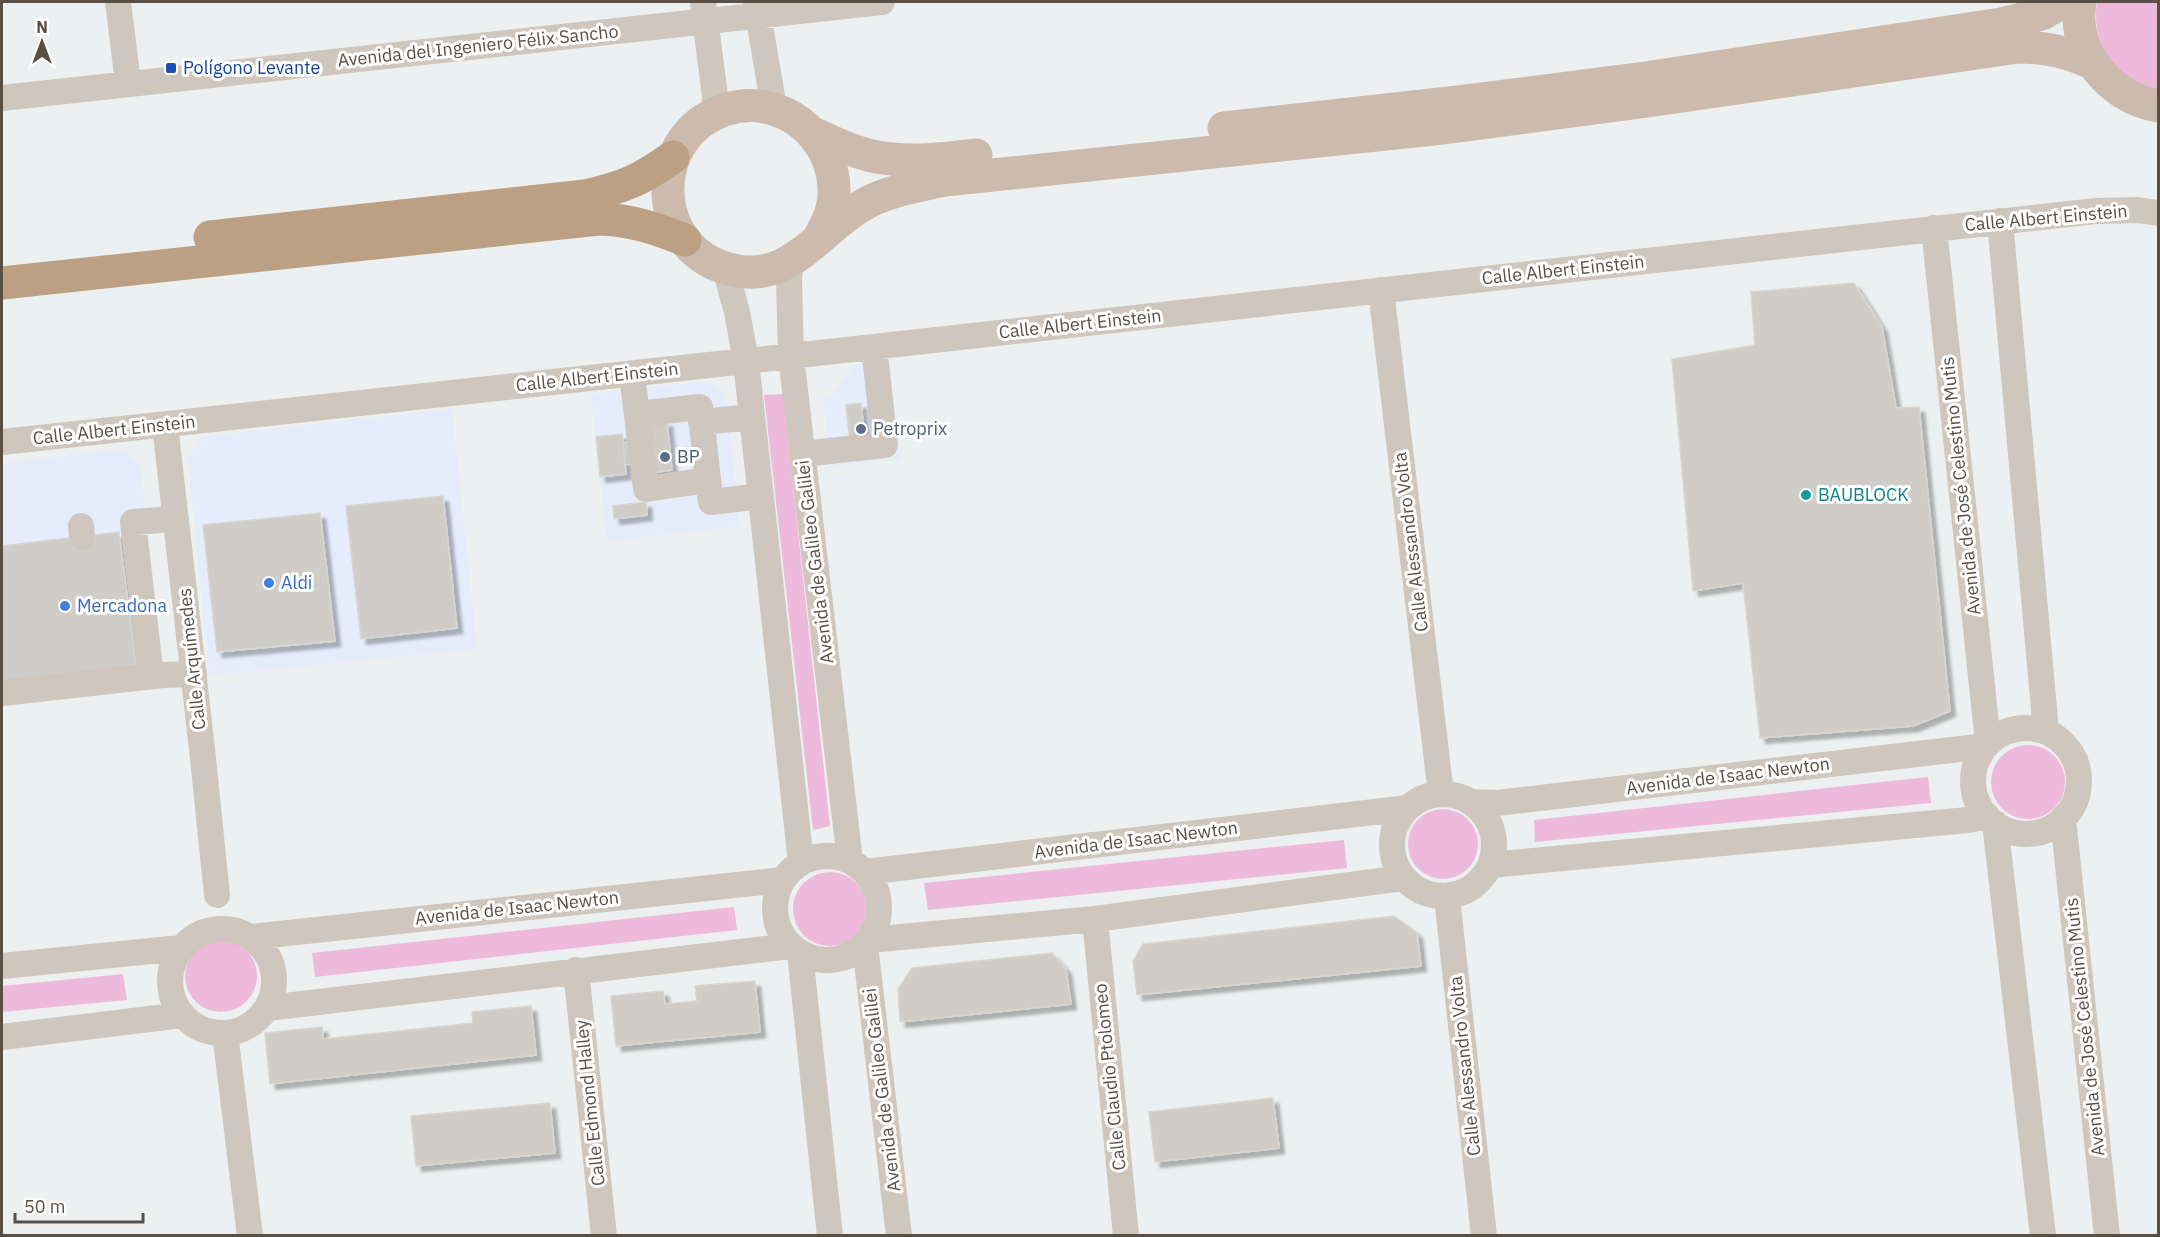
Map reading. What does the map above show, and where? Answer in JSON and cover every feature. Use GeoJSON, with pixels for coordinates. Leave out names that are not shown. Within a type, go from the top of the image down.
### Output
{"type":"FeatureCollection","features":[{"type":"Feature","properties":{"kind":"highway"},"geometry":{"type":"LineString","coordinates":[[2,260],[585,196],[618,189],[646,176],[673,157]]}},
{"type":"Feature","properties":{"kind":"highway"},"geometry":{"type":"LineString","coordinates":[[2,283],[600,219],[627,220],[659,229],[684,240]]}},
{"type":"Feature","properties":{"kind":"main road"},"geometry":{"type":"LineString","coordinates":[[815,135],[827,153],[834,174],[834,196],[830,217],[820,236],[807,251],[791,262],[770,270],[747,272],[725,268],[703,257],[684,240],[673,221],[668,200],[668,178],[673,157],[689,132],[714,114],[733,107],[754,105],[774,108],[789,114],[815,135],[875,157],[898,160],[937,159],[1458,102],[1645,78],[2001,24],[2042,14],[2062,2]]}},
{"type":"Feature","properties":{"kind":"main road"},"geometry":{"type":"LineString","coordinates":[[2080,2],[2080,28],[2085,47],[2094,64],[2115,88],[2143,103],[2158,106]]}},
{"type":"Feature","properties":{"kind":"main road"},"geometry":{"type":"LineString","coordinates":[[820,236],[863,205],[900,190],[945,180],[1443,128],[2018,46],[2045,47],[2072,54],[2094,64]]}},
{"type":"Feature","properties":{"kind":"street"},"geometry":{"type":"LineString","coordinates":[[118,2],[128,83]]}},
{"type":"Feature","properties":{"kind":"street","name":"Avenida del Ingeniero Félix Sancho"},"geometry":{"type":"LineString","coordinates":[[2,98],[704,12],[882,2]]}},
{"type":"Feature","properties":{"kind":"street"},"geometry":{"type":"LineString","coordinates":[[757,8],[774,108]]}},
{"type":"Feature","properties":{"kind":"street"},"geometry":{"type":"LineString","coordinates":[[704,12],[715,96],[714,114]]}},
{"type":"Feature","properties":{"kind":"street","name":"Calle Albert Einstein"},"geometry":{"type":"LineString","coordinates":[[2,442],[165,425],[341,413],[632,374],[1934,228],[2096,211],[2138,210],[2158,213]]}},
{"type":"Feature","properties":{"kind":"street"},"geometry":{"type":"LineString","coordinates":[[2000,221],[2046,731]]}},
{"type":"Feature","properties":{"kind":"street","name":"Avenida de José Celestino Mutis"},"geometry":{"type":"LineString","coordinates":[[1934,228],[1987,745]]}},
{"type":"Feature","properties":{"kind":"street","name":"Avenida de Galileo Galilei"},"geometry":{"type":"LineString","coordinates":[[791,262],[789,279],[791,356],[802,454],[858,867]]}},
{"type":"Feature","properties":{"kind":"street"},"geometry":{"type":"LineString","coordinates":[[725,268],[737,312],[746,361],[761,496],[792,871]]}},
{"type":"Feature","properties":{"kind":"street","name":"Calle Alessandro Volta"},"geometry":{"type":"LineString","coordinates":[[1381,290],[1441,794]]}},
{"type":"Feature","properties":{"kind":"street"},"geometry":{"type":"LineString","coordinates":[[802,454],[885,445],[874,347]]}},
{"type":"Feature","properties":{"kind":"street"},"geometry":{"type":"LineString","coordinates":[[632,374],[646,489],[708,480]]}},
{"type":"Feature","properties":{"kind":"street"},"geometry":{"type":"LineString","coordinates":[[637,414],[700,407],[711,502],[761,496]]}},
{"type":"Feature","properties":{"kind":"street"},"geometry":{"type":"LineString","coordinates":[[701,422],[752,417]]}},
{"type":"Feature","properties":{"kind":"street","name":"Calle Arquímedes"},"geometry":{"type":"LineString","coordinates":[[165,425],[217,895],[222,912],[244,934]]}},
{"type":"Feature","properties":{"kind":"street"},"geometry":{"type":"LineString","coordinates":[[151,676],[133,522],[176,519]]}},
{"type":"Feature","properties":{"kind":"street"},"geometry":{"type":"LineString","coordinates":[[2,693],[151,676],[194,674]]}},
{"type":"Feature","properties":{"kind":"street"},"geometry":{"type":"LineString","coordinates":[[2025,728],[2046,731],[2061,740],[2072,754],[2078,770],[2079,787],[2074,804],[2064,818],[2051,827],[2023,834],[2008,830],[1991,820],[1977,800],[1973,782],[1976,763],[1987,745],[2005,732],[2025,728]]}},
{"type":"Feature","properties":{"kind":"street","name":"Avenida de Isaac Newton"},"geometry":{"type":"LineString","coordinates":[[1470,802],[1497,803],[1987,745]]}},
{"type":"Feature","properties":{"kind":"street"},"geometry":{"type":"LineString","coordinates":[[1441,794],[1456,796],[1470,802],[1484,814],[1492,830],[1494,848],[1490,865],[1473,887],[1461,893],[1447,897],[1423,893],[1403,878],[1394,861],[1391,842],[1396,823],[1408,808],[1423,798],[1441,794]]}},
{"type":"Feature","properties":{"kind":"street","name":"Avenida de Isaac Newton"},"geometry":{"type":"LineString","coordinates":[[858,867],[1408,808]]}},
{"type":"Feature","properties":{"kind":"street","name":"Avenida de José Celestino Mutis"},"geometry":{"type":"LineString","coordinates":[[2064,818],[2107,1236]]}},
{"type":"Feature","properties":{"kind":"street"},"geometry":{"type":"LineString","coordinates":[[1490,865],[1957,821],[1991,820]]}},
{"type":"Feature","properties":{"kind":"street"},"geometry":{"type":"LineString","coordinates":[[1991,820],[2043,1236]]}},
{"type":"Feature","properties":{"kind":"street"},"geometry":{"type":"LineString","coordinates":[[817,857],[834,857],[858,867],[876,891],[880,913],[876,927],[867,943],[851,955],[834,960],[816,959],[795,949],[780,932],[775,914],[776,896],[792,871],[817,857]]}},
{"type":"Feature","properties":{"kind":"street","name":"Avenida de Isaac Newton"},"geometry":{"type":"LineString","coordinates":[[244,934],[792,871]]}},
{"type":"Feature","properties":{"kind":"street"},"geometry":{"type":"LineString","coordinates":[[867,943],[1095,919],[1403,878]]}},
{"type":"Feature","properties":{"kind":"street","name":"Calle Arquímedes"},"geometry":{"type":"LineString","coordinates":[[203,932],[211,918],[217,895]]}},
{"type":"Feature","properties":{"kind":"street","name":"Calle Alessandro Volta"},"geometry":{"type":"LineString","coordinates":[[1447,897],[1484,1236]]}},
{"type":"Feature","properties":{"kind":"street","name":"Calle Claudio Ptolomeo"},"geometry":{"type":"LineString","coordinates":[[1095,919],[1126,1236]]}},
{"type":"Feature","properties":{"kind":"street"},"geometry":{"type":"LineString","coordinates":[[219,928],[244,934],[263,948],[272,962],[275,977],[274,993],[268,1008],[250,1026],[225,1033],[201,1029],[182,1015],[173,999],[169,981],[172,964],[181,948],[191,938],[203,932],[219,928]]}},
{"type":"Feature","properties":{"kind":"street","name":"Avenida de Galileo Galilei"},"geometry":{"type":"LineString","coordinates":[[867,943],[899,1236]]}},
{"type":"Feature","properties":{"kind":"street"},"geometry":{"type":"LineString","coordinates":[[2,966],[181,948]]}},
{"type":"Feature","properties":{"kind":"street"},"geometry":{"type":"LineString","coordinates":[[268,1008],[576,970],[795,949]]}},
{"type":"Feature","properties":{"kind":"street"},"geometry":{"type":"LineString","coordinates":[[795,949],[830,1236]]}},
{"type":"Feature","properties":{"kind":"street","name":"Calle Edmond Halley"},"geometry":{"type":"LineString","coordinates":[[576,970],[604,1236]]}},
{"type":"Feature","properties":{"kind":"street"},"geometry":{"type":"LineString","coordinates":[[2,1037],[182,1015]]}},
{"type":"Feature","properties":{"kind":"street"},"geometry":{"type":"LineString","coordinates":[[225,1033],[250,1236]]}},
{"type":"Feature","properties":{"kind":"shaded area"},"geometry":{"type":"Polygon","coordinates":[[[2097,2],[2158,2],[2158,90],[2130,78],[2110,58],[2102,46],[2098,32],[2097,2]]]}},
{"type":"Feature","properties":{"kind":"shaded area","name":"Petroprix"},"geometry":{"type":"Polygon","coordinates":[[[889,361],[900,459],[831,466],[823,399],[830,398],[851,371],[850,365],[889,361]]]}},
{"type":"Feature","properties":{"kind":"shaded area","name":"BP"},"geometry":{"type":"Polygon","coordinates":[[[711,381],[726,397],[740,526],[607,541],[591,394],[711,381]]]}},
{"type":"Feature","properties":{"kind":"shaded area"},"geometry":{"type":"Polygon","coordinates":[[[783,394],[830,826],[813,830],[764,395],[783,394]]]}},
{"type":"Feature","properties":{"kind":"shaded area"},"geometry":{"type":"Polygon","coordinates":[[[452,409],[477,649],[209,675],[188,457],[205,436],[452,409]]]}},
{"type":"Feature","properties":{"kind":"shaded area","name":"Mercadona"},"geometry":{"type":"Polygon","coordinates":[[[122,450],[140,464],[164,685],[2,702],[2,463],[122,450]]]}},
{"type":"Feature","properties":{"kind":"shaded area"},"geometry":{"type":"Polygon","coordinates":[[[2021,745],[2035,745],[2049,751],[2059,761],[2065,775],[2065,789],[2059,803],[2049,813],[2035,819],[2021,819],[2007,813],[1997,803],[1991,789],[1991,775],[1997,761],[2007,751],[2021,745]]]}},
{"type":"Feature","properties":{"kind":"shaded area"},"geometry":{"type":"Polygon","coordinates":[[[1928,777],[1931,803],[1535,842],[1534,820],[1928,777]]]}},
{"type":"Feature","properties":{"kind":"shaded area"},"geometry":{"type":"Polygon","coordinates":[[[1450,809],[1463,815],[1472,824],[1476,830],[1478,844],[1476,858],[1468,869],[1457,877],[1436,879],[1418,869],[1410,858],[1408,837],[1418,819],[1429,811],[1450,809]]]}},
{"type":"Feature","properties":{"kind":"shaded area"},"geometry":{"type":"Polygon","coordinates":[[[1344,840],[1347,868],[928,910],[924,883],[1344,840]]]}},
{"type":"Feature","properties":{"kind":"shaded area"},"geometry":{"type":"Polygon","coordinates":[[[830,872],[844,875],[856,883],[864,895],[867,909],[864,923],[856,935],[844,943],[830,946],[816,943],[804,935],[796,923],[793,909],[796,895],[804,883],[816,875],[830,872]]]}},
{"type":"Feature","properties":{"kind":"shaded area"},"geometry":{"type":"Polygon","coordinates":[[[734,907],[737,930],[315,977],[312,953],[734,907]]]}},
{"type":"Feature","properties":{"kind":"shaded area"},"geometry":{"type":"Polygon","coordinates":[[[221,940],[241,946],[251,956],[257,976],[251,996],[241,1006],[221,1012],[201,1006],[191,996],[185,976],[191,956],[201,946],[221,940]]]}},
{"type":"Feature","properties":{"kind":"shaded area"},"geometry":{"type":"Polygon","coordinates":[[[123,974],[127,1000],[2,1012],[2,986],[123,974]]]}},
{"type":"Feature","properties":{"kind":"building","name":"BAUBLOCK"},"geometry":{"type":"Polygon","coordinates":[[[1854,283],[1882,327],[1896,408],[1919,407],[1950,711],[1913,726],[1760,738],[1743,583],[1693,591],[1672,359],[1755,345],[1751,292],[1854,283]]]}},
{"type":"Feature","properties":{"kind":"building"},"geometry":{"type":"Polygon","coordinates":[[[861,403],[865,441],[850,442],[846,405],[861,403]]]}},
{"type":"Feature","properties":{"kind":"building"},"geometry":{"type":"Polygon","coordinates":[[[667,421],[672,470],[650,473],[649,462],[625,465],[623,443],[647,440],[645,423],[667,421]]]}},
{"type":"Feature","properties":{"kind":"building"},"geometry":{"type":"Polygon","coordinates":[[[622,434],[626,474],[600,477],[596,437],[622,434]]]}},
{"type":"Feature","properties":{"kind":"building"},"geometry":{"type":"Polygon","coordinates":[[[443,496],[457,628],[361,639],[346,506],[443,496]]]}},
{"type":"Feature","properties":{"kind":"building"},"geometry":{"type":"Polygon","coordinates":[[[646,502],[647,515],[614,519],[613,506],[646,502]]]}},
{"type":"Feature","properties":{"kind":"building","name":"Aldi"},"geometry":{"type":"Polygon","coordinates":[[[320,513],[335,641],[217,652],[203,525],[320,513]]]}},
{"type":"Feature","properties":{"kind":"building","name":"Mercadona"},"geometry":{"type":"Polygon","coordinates":[[[119,532],[136,666],[2,687],[2,546],[119,532]]]}},
{"type":"Feature","properties":{"kind":"building"},"geometry":{"type":"Polygon","coordinates":[[[1394,916],[1417,933],[1421,966],[1137,995],[1133,961],[1143,944],[1394,916]]]}},
{"type":"Feature","properties":{"kind":"building"},"geometry":{"type":"Polygon","coordinates":[[[1052,953],[1066,969],[1071,1004],[900,1022],[898,989],[912,968],[1052,953]]]}},
{"type":"Feature","properties":{"kind":"building"},"geometry":{"type":"Polygon","coordinates":[[[755,981],[760,1032],[616,1046],[611,996],[663,991],[665,1004],[697,1001],[695,986],[755,981]]]}},
{"type":"Feature","properties":{"kind":"building"},"geometry":{"type":"Polygon","coordinates":[[[531,1006],[536,1055],[270,1084],[265,1033],[322,1027],[323,1039],[473,1023],[472,1012],[531,1006]]]}},
{"type":"Feature","properties":{"kind":"building"},"geometry":{"type":"Polygon","coordinates":[[[1273,1098],[1279,1148],[1155,1162],[1149,1112],[1273,1098]]]}},
{"type":"Feature","properties":{"kind":"building"},"geometry":{"type":"Polygon","coordinates":[[[550,1103],[555,1153],[416,1166],[411,1116],[550,1103]]]}},
{"type":"Feature","properties":{"kind":"place","name":"Polígono Levante"},"geometry":{"type":"Point","coordinates":[171,68]}},
{"type":"Feature","properties":{"kind":"place","name":"Petroprix"},"geometry":{"type":"Point","coordinates":[861,429]}},
{"type":"Feature","properties":{"kind":"place","name":"BP"},"geometry":{"type":"Point","coordinates":[665,457]}},
{"type":"Feature","properties":{"kind":"place","name":"BAUBLOCK"},"geometry":{"type":"Point","coordinates":[1806,495]}},
{"type":"Feature","properties":{"kind":"place","name":"Aldi"},"geometry":{"type":"Point","coordinates":[269,583]}},
{"type":"Feature","properties":{"kind":"place","name":"Mercadona"},"geometry":{"type":"Point","coordinates":[65,606]}}]}
